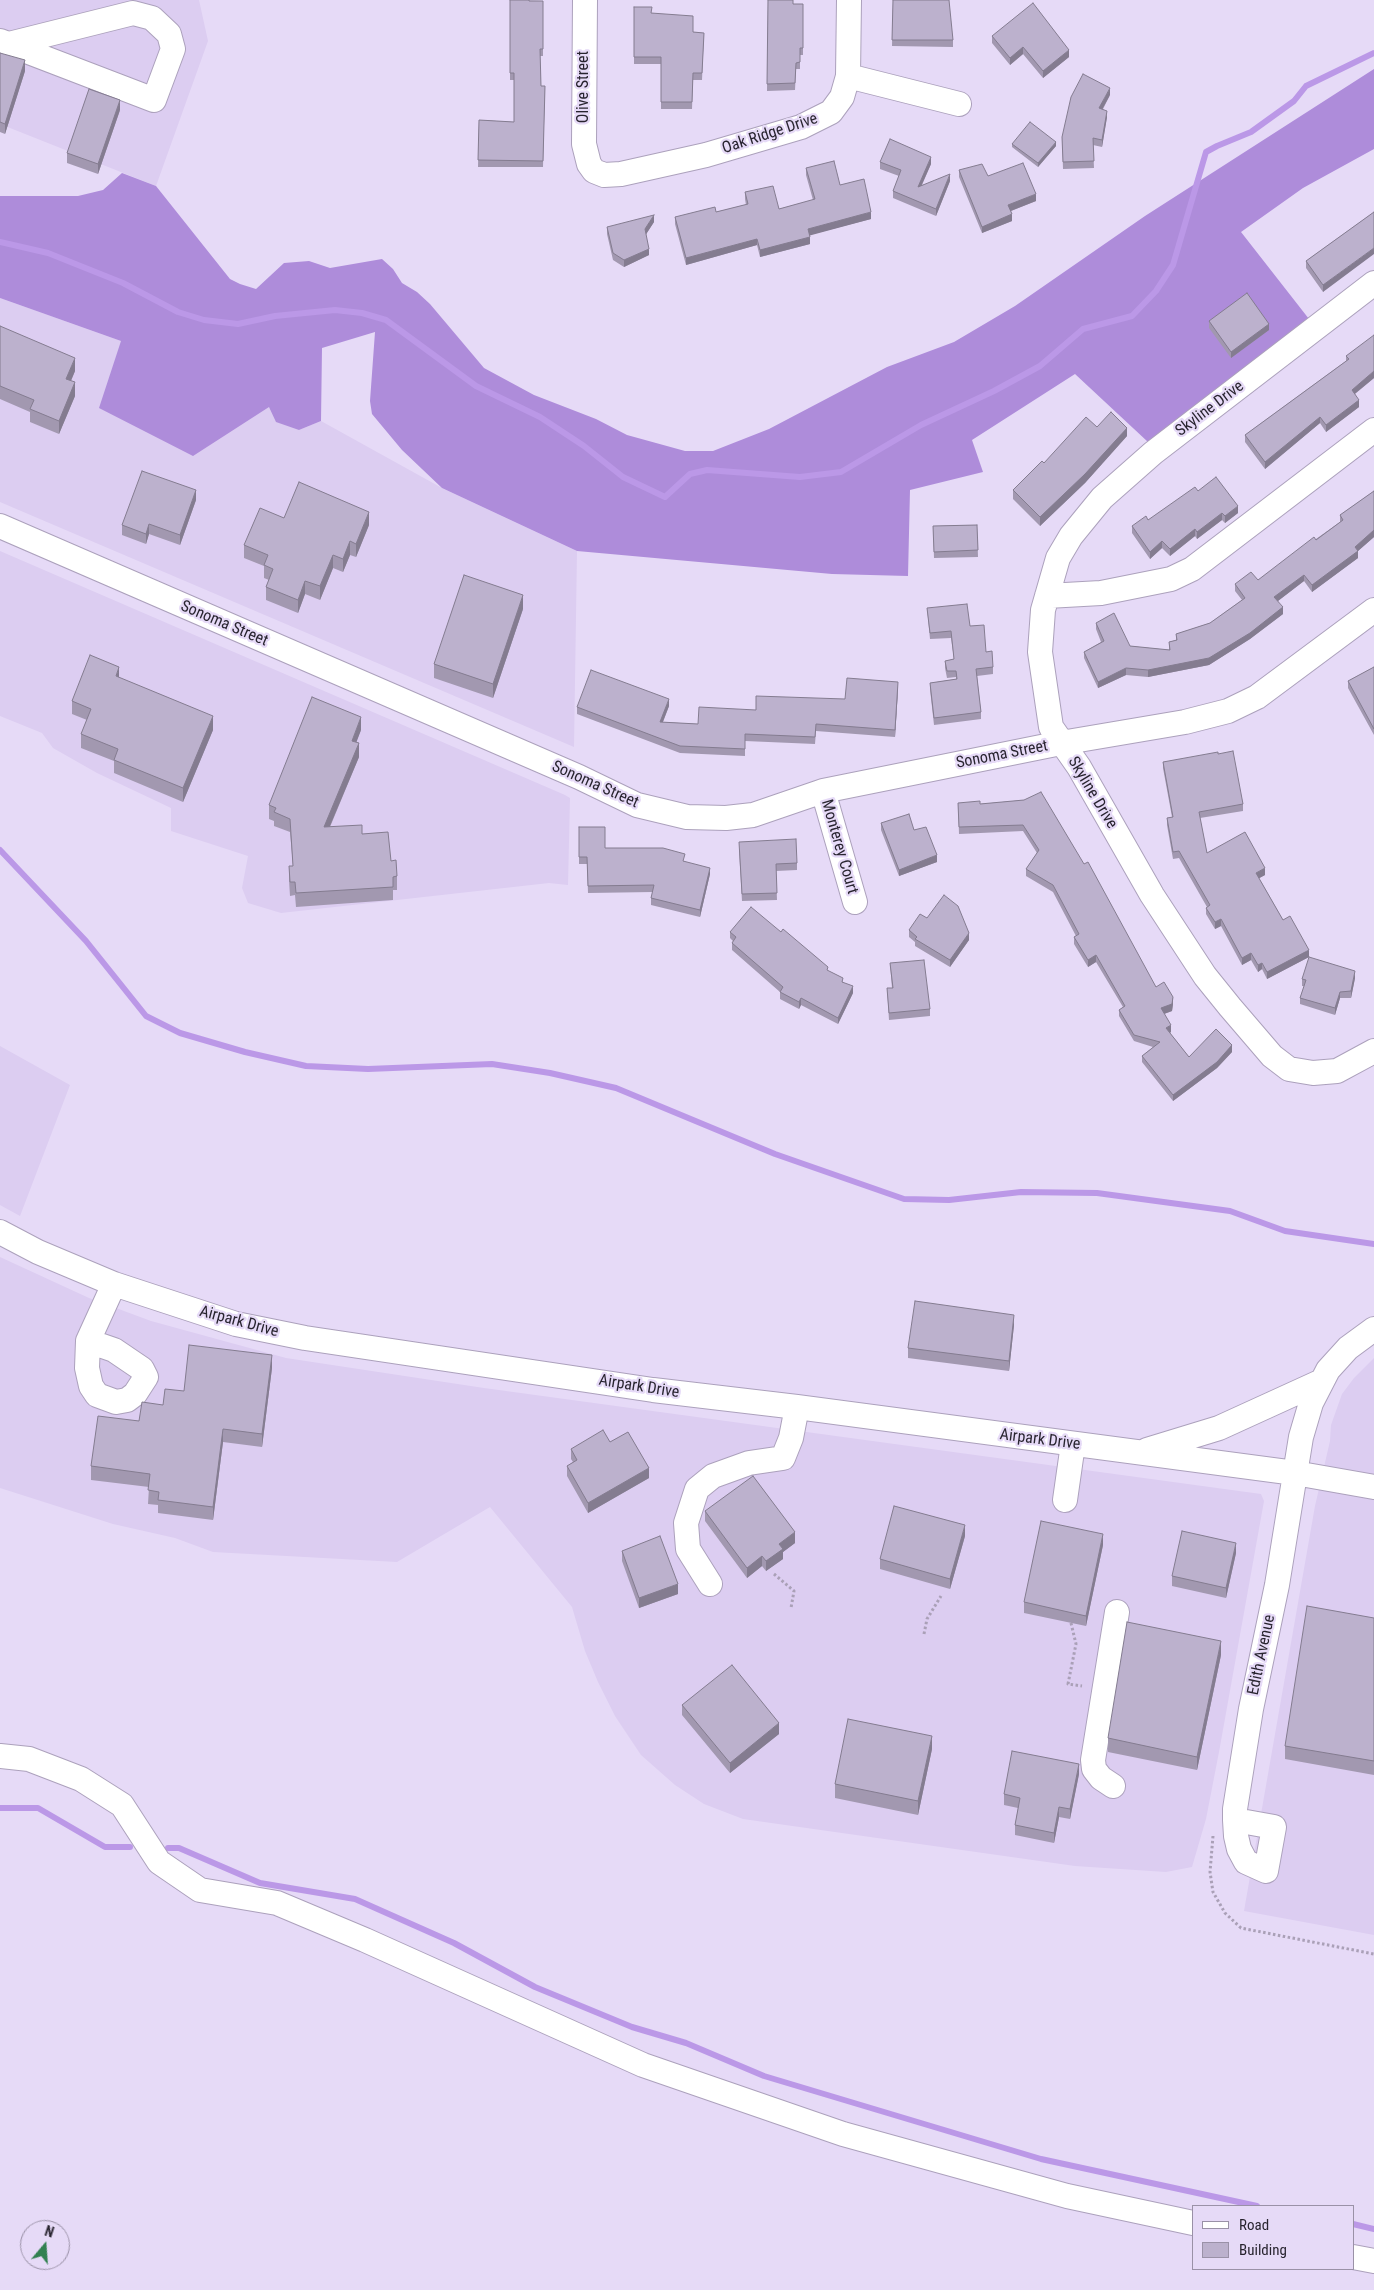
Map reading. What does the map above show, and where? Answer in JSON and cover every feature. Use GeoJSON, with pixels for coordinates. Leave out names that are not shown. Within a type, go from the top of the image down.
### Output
{"type":"FeatureCollection","features":[{"type":"Feature","properties":{"kind":"street","name":"Olive Street"},"geometry":{"type":"LineString","coordinates":[[585,0],[584,144],[585,155],[594,171]]}},
{"type":"Feature","properties":{"kind":"street","name":"Oak Ridge Drive"},"geometry":{"type":"LineString","coordinates":[[594,171],[604,174],[621,174],[706,155],[801,127],[831,112],[842,97],[848,76],[849,0]]}},
{"type":"Feature","properties":{"kind":"street"},"geometry":{"type":"LineString","coordinates":[[133,13],[152,18],[169,34],[173,49],[154,100],[4,42],[133,13]]}},
{"type":"Feature","properties":{"kind":"street"},"geometry":{"type":"LineString","coordinates":[[848,76],[959,104]]}},
{"type":"Feature","properties":{"kind":"street","name":"Skyline Drive"},"geometry":{"type":"LineString","coordinates":[[1374,283],[1153,453],[1102,498],[1066,543],[1055,566],[1041,624],[1041,665],[1051,727],[1079,767],[1152,895],[1205,976],[1272,1056],[1289,1069],[1324,1073],[1337,1070],[1374,1050]]}},
{"type":"Feature","properties":{"kind":"street"},"geometry":{"type":"LineString","coordinates":[[1047,596],[1101,593],[1171,579],[1192,569],[1374,430]]}},
{"type":"Feature","properties":{"kind":"street","name":"Sonoma Street"},"geometry":{"type":"LineString","coordinates":[[0,526],[579,777],[637,805],[687,817],[726,818],[761,812],[823,792],[1061,743],[1185,722],[1243,705],[1374,610]]}},
{"type":"Feature","properties":{"kind":"street","name":"Monterey Court"},"geometry":{"type":"LineString","coordinates":[[823,792],[855,902]]}},
{"type":"Feature","properties":{"kind":"street","name":"Airpark Drive"},"geometry":{"type":"LineString","coordinates":[[0,1232],[38,1252],[114,1284],[236,1324],[305,1338],[653,1390],[797,1407],[1295,1473],[1374,1487]]}},
{"type":"Feature","properties":{"kind":"street"},"geometry":{"type":"LineString","coordinates":[[88,1341],[114,1284]]}},
{"type":"Feature","properties":{"kind":"street","name":"Edith Avenue"},"geometry":{"type":"LineString","coordinates":[[1228,1830],[1251,1709],[1278,1585],[1301,1438],[1311,1403],[1337,1358],[1374,1329]]}},
{"type":"Feature","properties":{"kind":"street"},"geometry":{"type":"LineString","coordinates":[[1138,1453],[1219,1428],[1322,1381]]}},
{"type":"Feature","properties":{"kind":"street"},"geometry":{"type":"LineString","coordinates":[[710,1584],[688,1549],[686,1523],[697,1489],[713,1476],[749,1463],[783,1458],[791,1438],[797,1407]]}},
{"type":"Feature","properties":{"kind":"street"},"geometry":{"type":"LineString","coordinates":[[1065,1500],[1073,1444]]}},
{"type":"Feature","properties":{"kind":"street"},"geometry":{"type":"LineString","coordinates":[[1113,1786],[1101,1778],[1094,1769],[1093,1760],[1117,1612]]}},
{"type":"Feature","properties":{"kind":"street"},"geometry":{"type":"LineString","coordinates":[[0,1756],[29,1759],[81,1779],[122,1805],[159,1862],[200,1890],[277,1903],[643,2065],[843,2134],[1068,2196],[1192,2223]]}},
{"type":"Feature","properties":{"kind":"street"},"geometry":{"type":"LineString","coordinates":[[1274,1827],[1266,1871],[1246,1862],[1228,1830],[1274,1827]]}},
{"type":"Feature","properties":{"kind":"street"},"geometry":{"type":"LineString","coordinates":[[1354,2257],[1374,2261]]}},
{"type":"Feature","properties":{"kind":"path"},"geometry":{"type":"LineString","coordinates":[[774,1574],[794,1591],[791,1608]]}},
{"type":"Feature","properties":{"kind":"path"},"geometry":{"type":"LineString","coordinates":[[924,1634],[928,1619],[941,1596]]}},
{"type":"Feature","properties":{"kind":"path"},"geometry":{"type":"LineString","coordinates":[[1071,1623],[1076,1644],[1068,1684],[1104,1690]]}},
{"type":"Feature","properties":{"kind":"path"},"geometry":{"type":"LineString","coordinates":[[1228,1830],[1210,1872],[1213,1892],[1225,1913],[1241,1928],[1374,1954]]}},
{"type":"Feature","properties":{"kind":"shaded area"},"geometry":{"type":"Polygon","coordinates":[[[0,0],[199,0],[208,41],[156,186],[0,124],[0,0]]]}},
{"type":"Feature","properties":{"kind":"shaded area"},"geometry":{"type":"Polygon","coordinates":[[[1374,69],[1374,149],[1303,188],[1241,232],[1309,319],[1148,442],[1075,374],[972,440],[983,472],[910,490],[908,576],[832,574],[577,551],[442,488],[402,450],[372,414],[370,401],[375,332],[322,348],[321,421],[299,430],[276,422],[269,407],[193,456],[99,408],[121,341],[0,298],[0,196],[78,196],[103,190],[122,173],[156,186],[230,279],[240,284],[256,289],[284,263],[309,261],[330,268],[382,259],[393,269],[402,283],[417,292],[430,304],[484,368],[534,395],[596,419],[627,435],[685,451],[713,451],[769,429],[887,367],[954,342],[1015,306],[1145,216],[1374,69]]]}},
{"type":"Feature","properties":{"kind":"shaded area"},"geometry":{"type":"Polygon","coordinates":[[[0,298],[121,341],[269,407],[299,430],[321,421],[442,488],[577,551],[574,747],[0,502],[0,298]]]}},
{"type":"Feature","properties":{"kind":"shaded area"},"geometry":{"type":"Polygon","coordinates":[[[0,551],[565,795],[570,798],[568,885],[549,883],[281,913],[248,903],[242,888],[248,856],[171,831],[171,808],[97,773],[53,748],[42,733],[0,716],[0,551]]]}},
{"type":"Feature","properties":{"kind":"shaded area"},"geometry":{"type":"Polygon","coordinates":[[[0,1046],[70,1085],[20,1216],[0,1205],[0,1046]]]}},
{"type":"Feature","properties":{"kind":"shaded area"},"geometry":{"type":"Polygon","coordinates":[[[0,1257],[89,1298],[151,1321],[286,1358],[484,1388],[1261,1494],[1264,1501],[1219,1752],[1206,1819],[1192,1867],[1166,1872],[1075,1866],[743,1819],[704,1804],[675,1785],[641,1755],[615,1716],[598,1682],[585,1651],[572,1607],[490,1507],[397,1562],[213,1552],[175,1538],[113,1524],[0,1488],[0,1257]]]}},
{"type":"Feature","properties":{"kind":"shaded area"},"geometry":{"type":"Polygon","coordinates":[[[1374,1358],[1374,1935],[1244,1911],[1315,1506],[1330,1441],[1331,1425],[1342,1394],[1354,1378],[1374,1358]]]}},
{"type":"Feature","properties":{"kind":"building"},"geometry":{"type":"Polygon","coordinates":[[[510,0],[543,1],[543,49],[540,49],[541,86],[545,86],[543,161],[478,160],[479,120],[514,122],[514,73],[510,73],[510,0]]]}},
{"type":"Feature","properties":{"kind":"building"},"geometry":{"type":"Polygon","coordinates":[[[768,0],[793,0],[793,4],[803,4],[803,48],[800,48],[800,62],[796,63],[795,83],[767,84],[768,0]]]}},
{"type":"Feature","properties":{"kind":"building"},"geometry":{"type":"Polygon","coordinates":[[[893,0],[949,0],[953,40],[892,40],[893,0]]]}},
{"type":"Feature","properties":{"kind":"building"},"geometry":{"type":"Polygon","coordinates":[[[1033,3],[1069,50],[1043,71],[1023,47],[1010,58],[992,36],[1033,3]]]}},
{"type":"Feature","properties":{"kind":"building"},"geometry":{"type":"Polygon","coordinates":[[[634,7],[652,7],[651,13],[693,16],[693,32],[704,33],[702,73],[693,73],[692,102],[661,102],[661,57],[634,57],[634,7]]]}},
{"type":"Feature","properties":{"kind":"building"},"geometry":{"type":"Polygon","coordinates":[[[0,53],[25,60],[5,124],[0,122],[0,53]]]}},
{"type":"Feature","properties":{"kind":"building"},"geometry":{"type":"Polygon","coordinates":[[[1083,74],[1110,88],[1099,108],[1107,111],[1102,140],[1093,138],[1094,161],[1063,162],[1062,137],[1071,97],[1083,74]]]}},
{"type":"Feature","properties":{"kind":"building"},"geometry":{"type":"Polygon","coordinates":[[[89,89],[120,100],[98,164],[67,153],[89,89]]]}},
{"type":"Feature","properties":{"kind":"building"},"geometry":{"type":"Polygon","coordinates":[[[1030,122],[1056,142],[1038,163],[1012,144],[1030,122]]]}},
{"type":"Feature","properties":{"kind":"building"},"geometry":{"type":"Polygon","coordinates":[[[890,139],[931,157],[918,187],[950,174],[936,209],[893,191],[901,170],[880,162],[890,139]]]}},
{"type":"Feature","properties":{"kind":"building"},"geometry":{"type":"Polygon","coordinates":[[[834,161],[840,185],[864,179],[871,212],[808,229],[810,237],[760,250],[757,239],[686,258],[675,217],[715,207],[716,212],[748,204],[745,192],[773,186],[779,209],[815,199],[806,168],[834,161]]]}},
{"type":"Feature","properties":{"kind":"building"},"geometry":{"type":"Polygon","coordinates":[[[1023,163],[1036,194],[1008,205],[1012,214],[982,227],[959,170],[982,164],[988,176],[1023,163]]]}},
{"type":"Feature","properties":{"kind":"building"},"geometry":{"type":"Polygon","coordinates":[[[1374,212],[1374,248],[1323,285],[1306,261],[1374,212]]]}},
{"type":"Feature","properties":{"kind":"building"},"geometry":{"type":"Polygon","coordinates":[[[654,215],[645,229],[649,249],[624,260],[613,253],[607,227],[654,215]]]}},
{"type":"Feature","properties":{"kind":"building"},"geometry":{"type":"Polygon","coordinates":[[[1247,293],[1269,324],[1231,352],[1209,321],[1247,293]]]}},
{"type":"Feature","properties":{"kind":"building"},"geometry":{"type":"Polygon","coordinates":[[[0,326],[75,358],[66,379],[75,382],[59,421],[30,409],[34,400],[0,386],[0,326]]]}},
{"type":"Feature","properties":{"kind":"building"},"geometry":{"type":"Polygon","coordinates":[[[1374,335],[1374,371],[1352,390],[1359,400],[1326,425],[1320,417],[1265,462],[1245,435],[1349,359],[1346,356],[1374,335]]]}},
{"type":"Feature","properties":{"kind":"building"},"geometry":{"type":"Polygon","coordinates":[[[1111,412],[1127,428],[1085,474],[1040,517],[1013,490],[1042,461],[1044,463],[1086,417],[1097,427],[1111,412]]]}},
{"type":"Feature","properties":{"kind":"building"},"geometry":{"type":"Polygon","coordinates":[[[142,471],[196,490],[180,535],[149,524],[146,534],[122,525],[142,471]]]}},
{"type":"Feature","properties":{"kind":"building"},"geometry":{"type":"Polygon","coordinates":[[[1216,477],[1238,506],[1225,516],[1222,513],[1197,532],[1195,529],[1170,549],[1162,541],[1150,552],[1132,526],[1146,516],[1148,520],[1195,487],[1198,491],[1216,477]]]}},
{"type":"Feature","properties":{"kind":"building"},"geometry":{"type":"Polygon","coordinates":[[[299,482],[369,512],[356,544],[350,541],[343,559],[333,555],[320,586],[305,581],[298,600],[266,587],[273,569],[264,565],[268,555],[244,545],[260,508],[284,518],[299,482]]]}},
{"type":"Feature","properties":{"kind":"building"},"geometry":{"type":"Polygon","coordinates":[[[1374,491],[1374,530],[1355,547],[1358,551],[1312,585],[1304,575],[1274,597],[1283,607],[1250,633],[1209,658],[1148,670],[1126,668],[1098,682],[1084,652],[1104,641],[1096,623],[1114,613],[1130,646],[1170,650],[1169,642],[1177,640],[1176,634],[1210,623],[1245,598],[1235,584],[1251,572],[1258,580],[1314,537],[1316,540],[1343,520],[1340,515],[1374,491]]]}},
{"type":"Feature","properties":{"kind":"building"},"geometry":{"type":"Polygon","coordinates":[[[977,525],[978,550],[934,552],[933,526],[977,525]]]}},
{"type":"Feature","properties":{"kind":"building"},"geometry":{"type":"Polygon","coordinates":[[[464,575],[523,595],[493,684],[434,664],[464,575]]]}},
{"type":"Feature","properties":{"kind":"building"},"geometry":{"type":"Polygon","coordinates":[[[967,604],[970,626],[984,625],[986,652],[992,651],[993,667],[976,669],[981,712],[934,718],[930,683],[957,679],[956,671],[947,671],[945,661],[954,659],[951,631],[930,633],[927,608],[967,604]]]}},
{"type":"Feature","properties":{"kind":"building"},"geometry":{"type":"Polygon","coordinates":[[[90,655],[119,667],[116,676],[213,716],[183,788],[114,760],[118,749],[81,734],[91,709],[72,701],[90,655]]]}},
{"type":"Feature","properties":{"kind":"building"},"geometry":{"type":"Polygon","coordinates":[[[1374,667],[1374,729],[1348,681],[1374,667]]]}},
{"type":"Feature","properties":{"kind":"building"},"geometry":{"type":"Polygon","coordinates":[[[591,670],[669,699],[660,722],[698,724],[699,707],[756,710],[756,696],[845,699],[847,678],[898,682],[895,730],[816,724],[815,737],[745,734],[745,749],[680,746],[577,707],[591,670]]]}},
{"type":"Feature","properties":{"kind":"building"},"geometry":{"type":"Polygon","coordinates":[[[312,697],[361,717],[352,741],[359,743],[324,827],[362,825],[362,834],[388,832],[391,861],[396,860],[397,876],[393,877],[393,887],[296,893],[295,882],[290,882],[289,866],[293,866],[290,819],[274,812],[276,808],[269,805],[312,697]]]}},
{"type":"Feature","properties":{"kind":"building"},"geometry":{"type":"Polygon","coordinates":[[[1233,751],[1243,804],[1199,812],[1207,853],[1245,832],[1265,868],[1256,873],[1283,920],[1290,916],[1309,950],[1267,972],[1262,963],[1258,965],[1251,953],[1242,958],[1221,919],[1215,922],[1206,908],[1210,905],[1179,851],[1173,852],[1167,818],[1173,817],[1163,762],[1233,751]]]}},
{"type":"Feature","properties":{"kind":"building"},"geometry":{"type":"Polygon","coordinates":[[[1041,792],[1084,864],[1088,862],[1156,987],[1164,982],[1173,997],[1172,1004],[1161,1008],[1171,1025],[1166,1028],[1189,1057],[1216,1029],[1232,1045],[1217,1062],[1173,1095],[1142,1056],[1160,1042],[1134,1035],[1119,1010],[1125,1006],[1096,955],[1088,960],[1074,937],[1079,934],[1053,885],[1026,869],[1039,850],[1023,825],[959,827],[958,803],[980,801],[980,804],[1024,800],[1041,792]]]}},
{"type":"Feature","properties":{"kind":"building"},"geometry":{"type":"Polygon","coordinates":[[[909,814],[914,830],[926,827],[937,855],[899,870],[881,823],[909,814]]]}},
{"type":"Feature","properties":{"kind":"building"},"geometry":{"type":"Polygon","coordinates":[[[579,827],[605,827],[605,848],[663,848],[685,854],[683,861],[710,868],[700,910],[651,898],[654,885],[588,886],[587,857],[579,857],[579,827]]]}},
{"type":"Feature","properties":{"kind":"building"},"geometry":{"type":"Polygon","coordinates":[[[796,839],[797,863],[776,864],[777,893],[742,894],[739,842],[796,839]]]}},
{"type":"Feature","properties":{"kind":"building"},"geometry":{"type":"Polygon","coordinates":[[[944,895],[958,906],[969,933],[950,960],[915,939],[917,937],[909,930],[920,914],[927,918],[944,895]]]}},
{"type":"Feature","properties":{"kind":"building"},"geometry":{"type":"Polygon","coordinates":[[[751,907],[781,932],[783,929],[828,967],[827,970],[843,978],[842,982],[853,986],[838,1018],[801,998],[799,1002],[780,992],[783,987],[732,943],[736,937],[730,932],[751,907]]]}},
{"type":"Feature","properties":{"kind":"building"},"geometry":{"type":"Polygon","coordinates":[[[1309,957],[1355,971],[1351,991],[1340,992],[1335,1008],[1300,998],[1306,980],[1302,979],[1309,957]]]}},
{"type":"Feature","properties":{"kind":"building"},"geometry":{"type":"Polygon","coordinates":[[[924,960],[930,1009],[889,1013],[887,988],[893,988],[890,963],[924,960]]]}},
{"type":"Feature","properties":{"kind":"building"},"geometry":{"type":"Polygon","coordinates":[[[915,1301],[1014,1315],[1009,1361],[908,1348],[915,1301]]]}},
{"type":"Feature","properties":{"kind":"building"},"geometry":{"type":"Polygon","coordinates":[[[189,1345],[272,1355],[262,1434],[223,1429],[213,1507],[158,1500],[159,1492],[148,1490],[150,1474],[91,1466],[98,1416],[139,1421],[142,1402],[163,1405],[165,1389],[184,1391],[189,1345]]]}},
{"type":"Feature","properties":{"kind":"building"},"geometry":{"type":"Polygon","coordinates":[[[603,1430],[610,1442],[628,1432],[649,1468],[588,1503],[567,1466],[577,1460],[571,1449],[603,1430]]]}},
{"type":"Feature","properties":{"kind":"building"},"geometry":{"type":"Polygon","coordinates":[[[753,1476],[795,1532],[779,1544],[783,1549],[766,1561],[762,1556],[747,1568],[705,1511],[753,1476]]]}},
{"type":"Feature","properties":{"kind":"building"},"geometry":{"type":"Polygon","coordinates":[[[894,1506],[965,1525],[950,1579],[880,1559],[894,1506]]]}},
{"type":"Feature","properties":{"kind":"building"},"geometry":{"type":"Polygon","coordinates":[[[1041,1521],[1103,1534],[1086,1616],[1024,1602],[1041,1521]]]}},
{"type":"Feature","properties":{"kind":"building"},"geometry":{"type":"Polygon","coordinates":[[[1182,1531],[1236,1543],[1226,1588],[1172,1576],[1182,1531]]]}},
{"type":"Feature","properties":{"kind":"building"},"geometry":{"type":"Polygon","coordinates":[[[660,1536],[678,1584],[639,1598],[622,1551],[660,1536]]]}},
{"type":"Feature","properties":{"kind":"building"},"geometry":{"type":"Polygon","coordinates":[[[1307,1606],[1374,1618],[1374,1761],[1285,1746],[1307,1606]]]}},
{"type":"Feature","properties":{"kind":"building"},"geometry":{"type":"Polygon","coordinates":[[[1127,1622],[1221,1641],[1197,1757],[1108,1738],[1127,1622]]]}},
{"type":"Feature","properties":{"kind":"building"},"geometry":{"type":"Polygon","coordinates":[[[732,1665],[779,1723],[730,1763],[682,1705],[732,1665]]]}},
{"type":"Feature","properties":{"kind":"building"},"geometry":{"type":"Polygon","coordinates":[[[848,1719],[932,1736],[918,1801],[835,1784],[848,1719]]]}},
{"type":"Feature","properties":{"kind":"building"},"geometry":{"type":"Polygon","coordinates":[[[1012,1751],[1079,1764],[1070,1809],[1059,1807],[1054,1833],[1015,1825],[1020,1798],[1004,1794],[1012,1751]]]}},
{"type":"Feature","properties":{"kind":"waterway"},"geometry":{"type":"LineString","coordinates":[[0,242],[48,253],[123,283],[178,312],[204,320],[238,324],[275,316],[335,310],[362,313],[386,320],[476,386],[540,417],[584,446],[623,477],[665,497],[690,474],[707,470],[800,477],[841,472],[921,425],[994,391],[1040,366],[1083,329],[1132,316],[1156,291],[1173,265],[1206,152],[1251,132],[1294,101],[1306,86],[1374,53]]}},
{"type":"Feature","properties":{"kind":"waterway"},"geometry":{"type":"LineString","coordinates":[[0,850],[86,941],[146,1016],[180,1033],[245,1052],[306,1066],[368,1069],[492,1064],[550,1073],[616,1088],[775,1154],[904,1199],[949,1200],[1021,1192],[1097,1193],[1230,1211],[1285,1231],[1374,1244]]}},
{"type":"Feature","properties":{"kind":"waterway"},"geometry":{"type":"LineString","coordinates":[[0,1808],[38,1808],[105,1847],[130,1847]]}},
{"type":"Feature","properties":{"kind":"waterway"},"geometry":{"type":"LineString","coordinates":[[168,1848],[179,1848],[260,1883],[355,1899],[454,1943],[535,1987],[632,2027],[686,2043],[764,2076],[1041,2159],[1252,2205]]}},
{"type":"Feature","properties":{"kind":"waterway"},"geometry":{"type":"LineString","coordinates":[[1354,2224],[1374,2229]]}}]}
